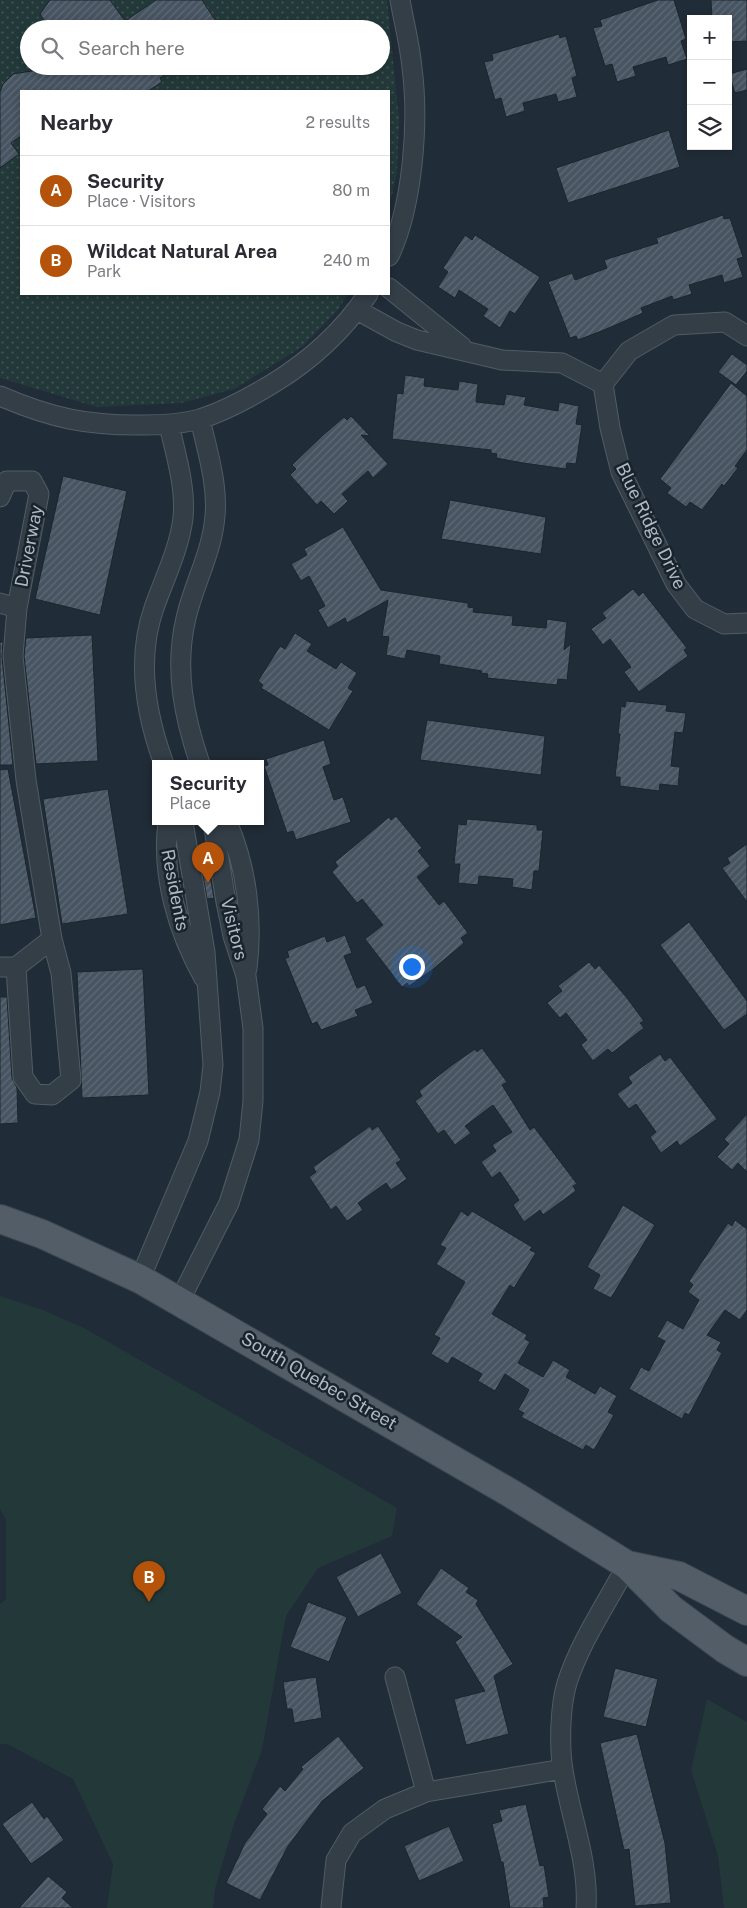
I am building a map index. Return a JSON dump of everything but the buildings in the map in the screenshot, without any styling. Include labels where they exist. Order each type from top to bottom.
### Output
[{"type":"main road","name":"South Quebec Street","points":[[0,1219],[42,1234],[140,1279],[180,1300],[628,1565],[671,1610],[725,1649],[747,1662]]},
{"type":"main road","name":"South Quebec Street","points":[[628,1565],[679,1576],[747,1611]]},
{"type":"street","points":[[390,253],[403,217],[412,159],[413,69],[400,0]]},
{"type":"street","points":[[390,289],[470,352]]},
{"type":"street","points":[[0,396],[81,423],[120,426],[169,425],[200,419],[236,404],[288,374],[325,344],[357,310],[367,295]]},
{"type":"street","points":[[357,310],[417,340],[502,360],[562,363],[603,384],[629,351],[674,325],[725,322],[747,336]]},
{"type":"street","name":"Blue Ridge Drive","points":[[603,384],[610,428],[622,472],[676,584],[695,609],[724,624],[747,622]]},
{"type":"street","points":[[199,760],[184,707],[180,681],[181,647],[186,618],[213,540],[216,514],[215,489],[200,419]]},
{"type":"street","points":[[163,760],[150,723],[145,663],[147,637],[153,610],[179,539],[183,516],[183,494],[169,425]]},
{"type":"street","name":"Driverway","points":[[0,497],[6,481],[32,481],[39,494],[8,606]]},
{"type":"street","points":[[8,606],[24,761],[52,939],[61,973],[71,1080],[52,1095],[35,1094],[24,1077],[8,967],[52,939]]},
{"type":"street","name":"Residents","points":[[168,825],[165,844],[178,922],[189,952],[207,983]]},
{"type":"street","name":"Visitors","points":[[140,1279],[188,1168],[205,1116],[213,1065],[213,1040],[200,911],[184,825]]},
{"type":"street","name":"Visitors","points":[[213,825],[233,936],[246,976]]},
{"type":"street","points":[[180,1300],[230,1203],[249,1140],[255,1064],[246,976],[250,941],[248,911],[235,839],[228,825]]},
{"type":"street","points":[[586,1908],[583,1863],[563,1768],[562,1715],[567,1684],[581,1651],[628,1565]]},
{"type":"street","points":[[395,1677],[426,1792]]},
{"type":"street","points":[[331,1907],[336,1860],[352,1833],[385,1809],[426,1792],[563,1768]]},
{"type":"green space","points":[[0,0],[387,0],[389,20],[20,20],[20,75],[390,75],[390,30],[399,119],[397,173],[390,204],[390,90],[20,90],[20,295],[347,295],[337,311],[302,347],[234,389],[181,403],[97,407],[0,378]]},
{"type":"green space","points":[[0,1296],[43,1310],[86,1329],[397,1508],[392,1536],[318,1568],[286,1616],[262,1750],[234,1824],[215,1889],[213,1908],[107,1908],[113,1864],[73,1779],[7,1744],[0,1744],[0,1604],[6,1599],[6,1520],[0,1509]]},
{"type":"green space","points":[[707,1699],[747,1722],[747,1908],[724,1908],[718,1856],[691,1770]]},
{"type":"place","name":"Security","points":[[208,883]]},
{"type":"place","name":"Wildcat Natural Area","points":[[149,1602]]}]
